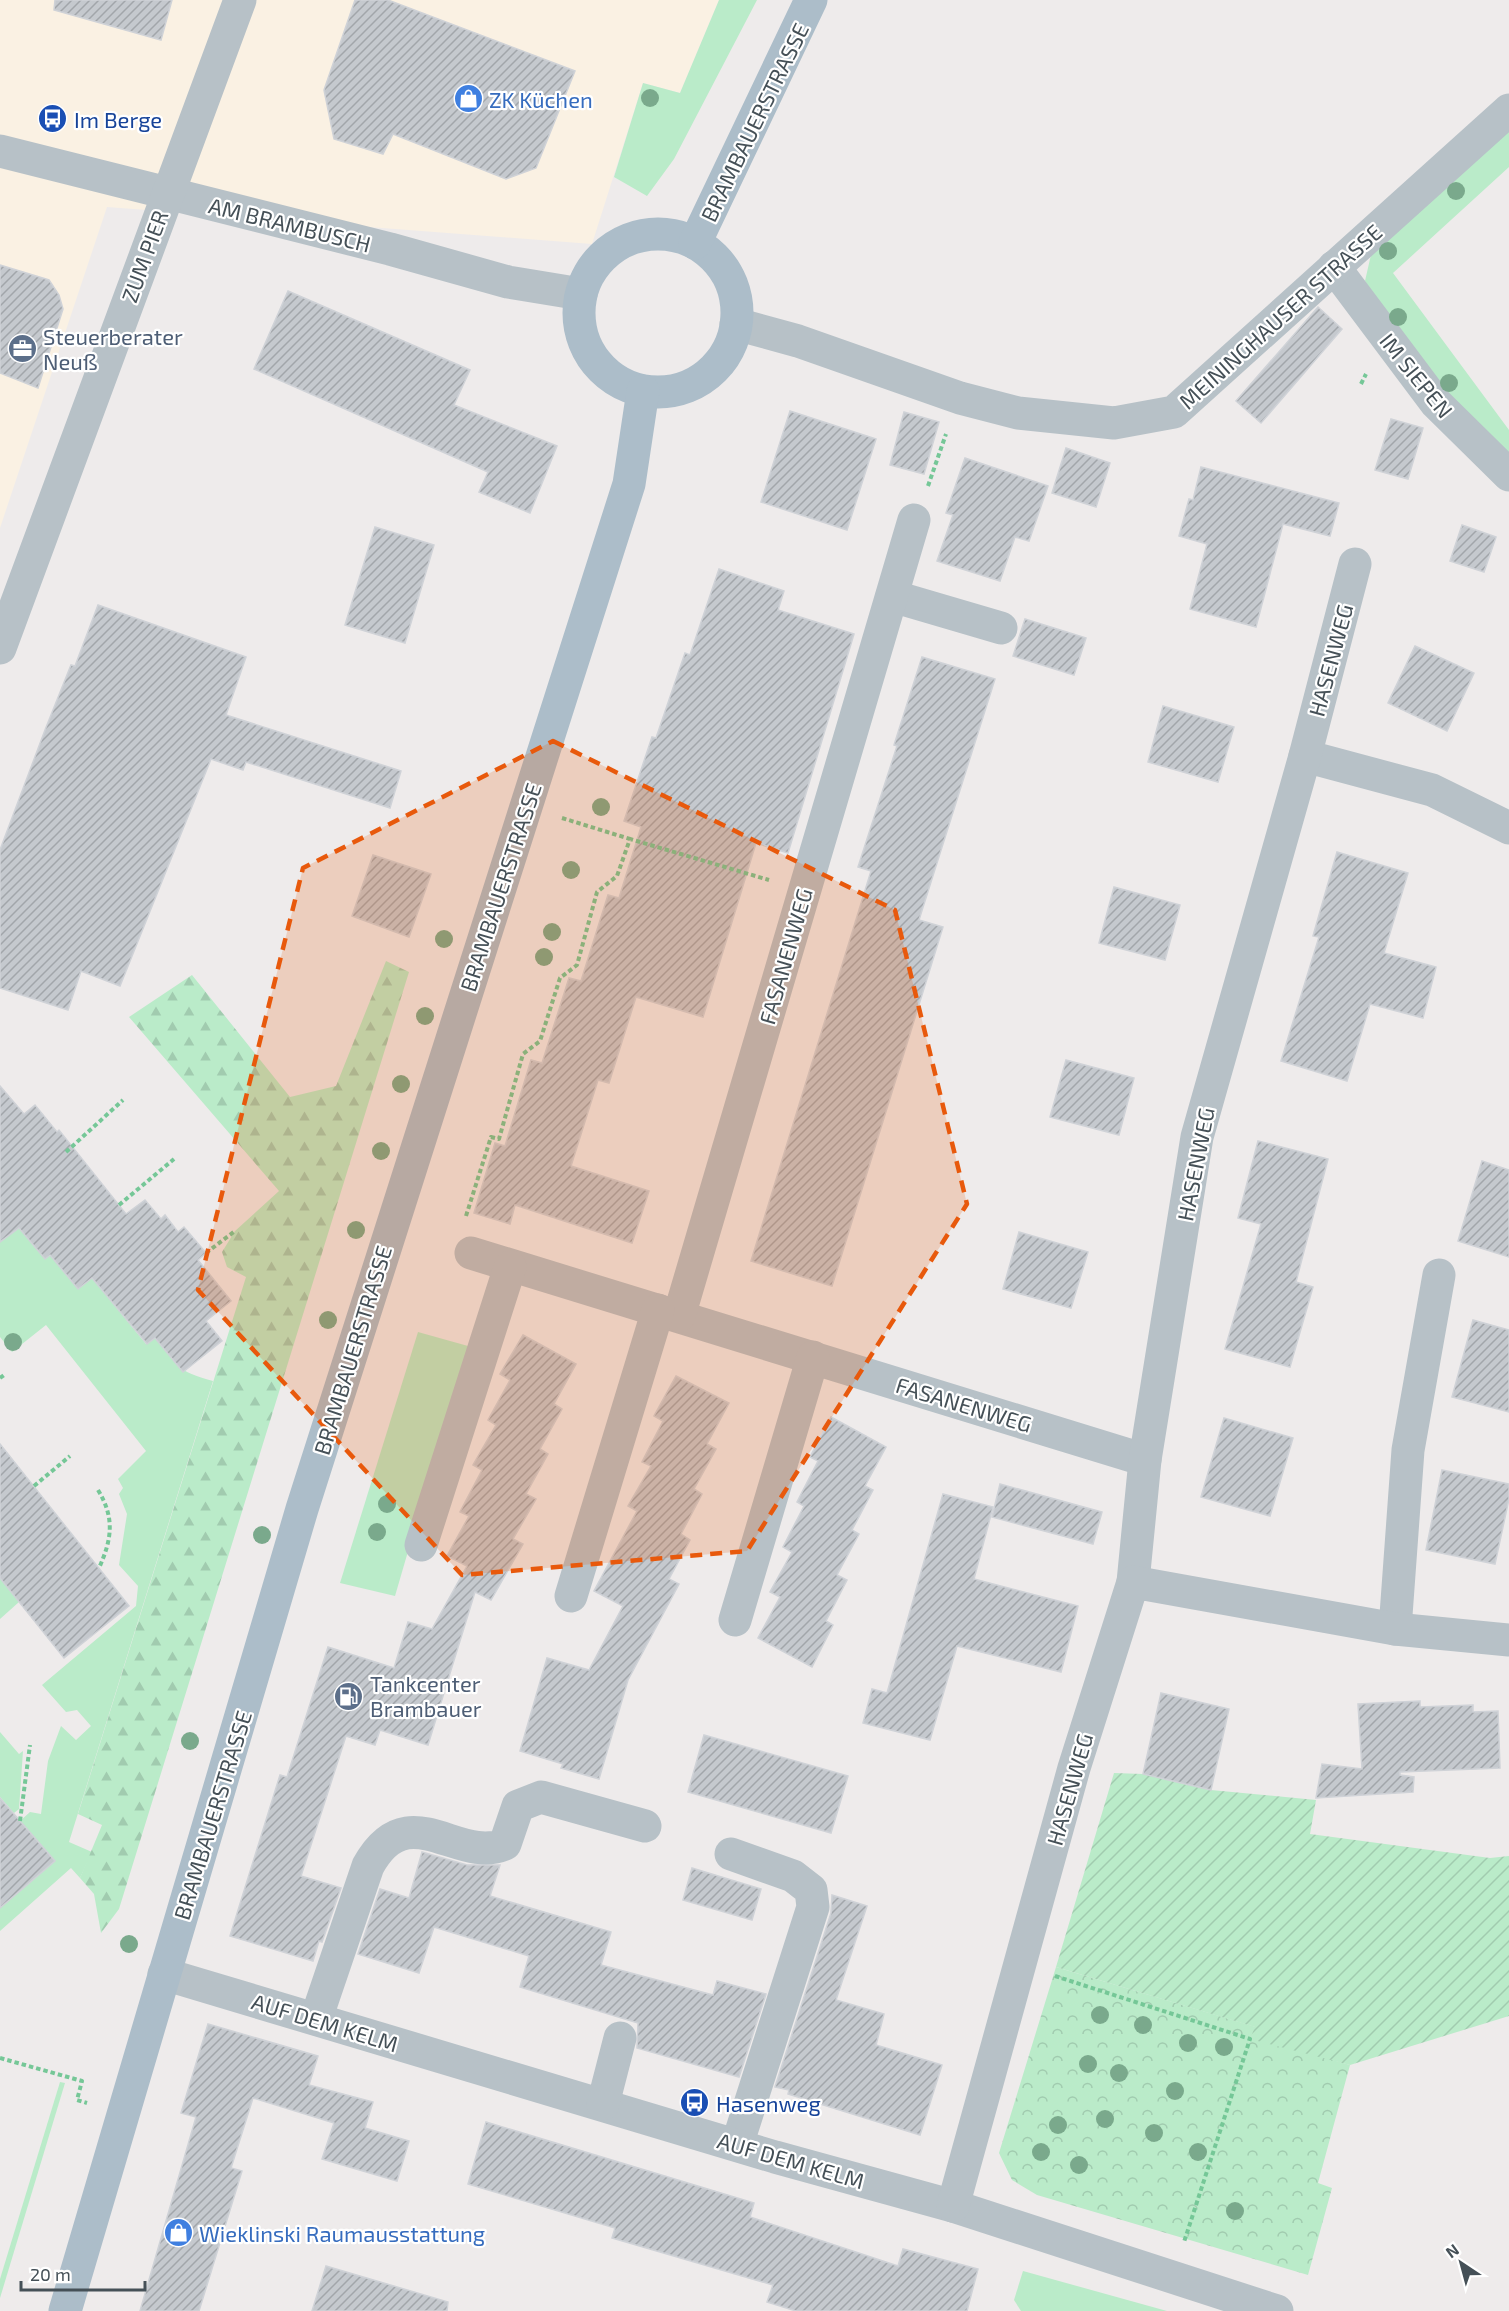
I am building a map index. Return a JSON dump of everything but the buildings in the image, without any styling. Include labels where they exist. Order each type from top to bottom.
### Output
[{"type":"main road","name":"BRAMBAUERSTRASSE","points":[[695,243],[812,0]]},
{"type":"main road","points":[[649,234],[673,236],[695,243],[712,255],[724,269],[733,286],[737,305],[736,324],[729,349],[714,369],[693,384],[669,392],[644,391],[623,384],[605,373],[591,357],[582,337],[578,315],[581,294],[590,272],[606,254],[626,241],[649,234]]},
{"type":"main road","name":"BRAMBAUERSTRASSE","points":[[65,2311],[303,1509],[629,484],[644,391]]},
{"type":"street","name":"ZUM PIER","points":[[0,648],[240,0]]},
{"type":"street","name":"MEININGHAUSER STRASSE","points":[[736,324],[798,341],[960,398],[1018,413],[1114,423],[1174,412],[1509,110]]},
{"type":"street","name":"AM BRAMBUSCH","points":[[0,151],[508,282],[581,294]]},
{"type":"street","name":"IM SIEPEN","points":[[1334,267],[1436,403],[1509,475]]},
{"type":"street","name":"FASANENWEG","points":[[668,1313],[804,890],[914,520]]},
{"type":"street","name":"HASENWEG","points":[[953,2206],[1074,1768],[1133,1582],[1145,1460],[1197,1137],[1305,756],[1355,564]]},
{"type":"street","points":[[892,596],[1001,628]]},
{"type":"street","points":[[1305,756],[1432,790],[1509,828]]},
{"type":"street","name":"FASANENWEG","points":[[471,1253],[510,1267],[813,1357],[1145,1460]]},
{"type":"street","points":[[422,1545],[510,1267]]},
{"type":"street","points":[[1395,1629],[1408,1450],[1439,1275]]},
{"type":"street","points":[[572,1596],[668,1313]]},
{"type":"street","points":[[735,1620],[813,1357]]},
{"type":"street","points":[[1133,1582],[1395,1629],[1509,1640]]},
{"type":"street","points":[[316,2019],[368,1866],[378,1847],[395,1835],[418,1833],[493,1850],[505,1844],[518,1806],[541,1797],[645,1826]]},
{"type":"street","points":[[731,1854],[794,1876],[811,1890],[813,1907],[737,2145]]},
{"type":"street","name":"AUF DEM KELM","points":[[164,1974],[737,2145],[953,2206],[1277,2311]]},
{"type":"street","points":[[603,2104],[620,2038]]},
{"type":"path","points":[[914,520],[960,398]]},
{"type":"path","points":[[526,807],[804,890]]},
{"type":"path","points":[[471,1253],[462,1229],[491,1137],[499,1139],[522,1054],[540,1041],[560,978],[577,965],[597,892],[617,876],[630,839]]},
{"type":"path","points":[[66,1152],[123,1100]]},
{"type":"path","points":[[119,1205],[174,1159]]},
{"type":"path","points":[[206,1253],[235,1232]]},
{"type":"path","points":[[34,1486],[70,1456]]},
{"type":"path","points":[[98,1490],[108,1508],[110,1544],[99,1568]]},
{"type":"path","points":[[20,1821],[30,1745]]},
{"type":"path","points":[[1020,1965],[1250,2039],[1173,2277]]},
{"type":"path","points":[[0,2058],[82,2081],[77,2100],[125,2115]]},
{"type":"highlighted area","points":[[553,741],[895,910],[967,1204],[747,1551],[462,1575],[198,1290],[303,868]]},
{"type":"shaded area","name":"Im Berge","points":[[0,0],[719,0],[680,93],[643,83],[592,244],[107,207],[0,528]]},
{"type":"green space","points":[[719,0],[757,0],[674,159],[647,196],[614,177],[643,83],[680,93]]},
{"type":"green space","points":[[1509,123],[1509,167],[1393,273],[1509,430],[1509,463],[1411,355],[1365,281],[1373,246]]},
{"type":"green space","points":[[386,961],[409,972],[119,1909],[101,1933],[94,1894],[80,1878],[102,1825],[78,1814],[246,1277],[227,1267],[222,1252],[235,1231],[279,1191],[129,1017],[192,975],[290,1097],[336,1086]]},
{"type":"green space","points":[[0,1223],[25,1223],[31,1243],[45,1259],[58,1249],[64,1272],[78,1289],[92,1278],[146,1344],[164,1331],[170,1353],[178,1366],[192,1374],[213,1381],[69,1842],[92,1852],[80,1878],[71,1868],[0,1931],[0,1908],[55,1861],[20,1821],[30,1812],[41,1814],[48,1761],[61,1726],[76,1740],[91,1726],[77,1710],[66,1712],[42,1685],[136,1606],[138,1586],[119,1565],[127,1514],[119,1494],[123,1488],[118,1479],[146,1451],[46,1325],[12,1352],[0,1337]]},
{"type":"green space","points":[[418,1332],[468,1346],[395,1596],[340,1583]]},
{"type":"green space","points":[[0,1578],[19,1602],[0,1619]]},
{"type":"green space","points":[[0,1732],[19,1754],[23,1751],[19,1809],[14,1813],[0,1797]]},
{"type":"green space","points":[[1114,1773],[1143,1774],[1211,1790],[1316,1800],[1310,1834],[1490,1858],[1509,1856],[1509,2016],[1350,2065],[1250,2039],[1255,2027],[1056,1967]]},
{"type":"green space","points":[[1056,1967],[1256,2027],[1257,2038],[1350,2065],[1318,2183],[1332,2188],[1308,2275],[1037,2195],[1012,2180],[999,2153]]},
{"type":"green space","points":[[60,2082],[65,2083],[0,2298],[0,2279]]},
{"type":"green space","points":[[1023,2271],[1167,2311],[1021,2311],[1014,2300]]},
{"type":"place","name":"ZK Küchen","points":[[468,99]]},
{"type":"place","name":"Im Berge","points":[[53,119]]},
{"type":"place","name":"Steuerberater Neuß","points":[[22,349]]},
{"type":"place","name":"Tankcenter Brambauer","points":[[349,1696]]},
{"type":"place","name":"Hasenweg","points":[[695,2103]]},
{"type":"place","name":"Wieklinski Raumausstattung","points":[[178,2233]]}]
